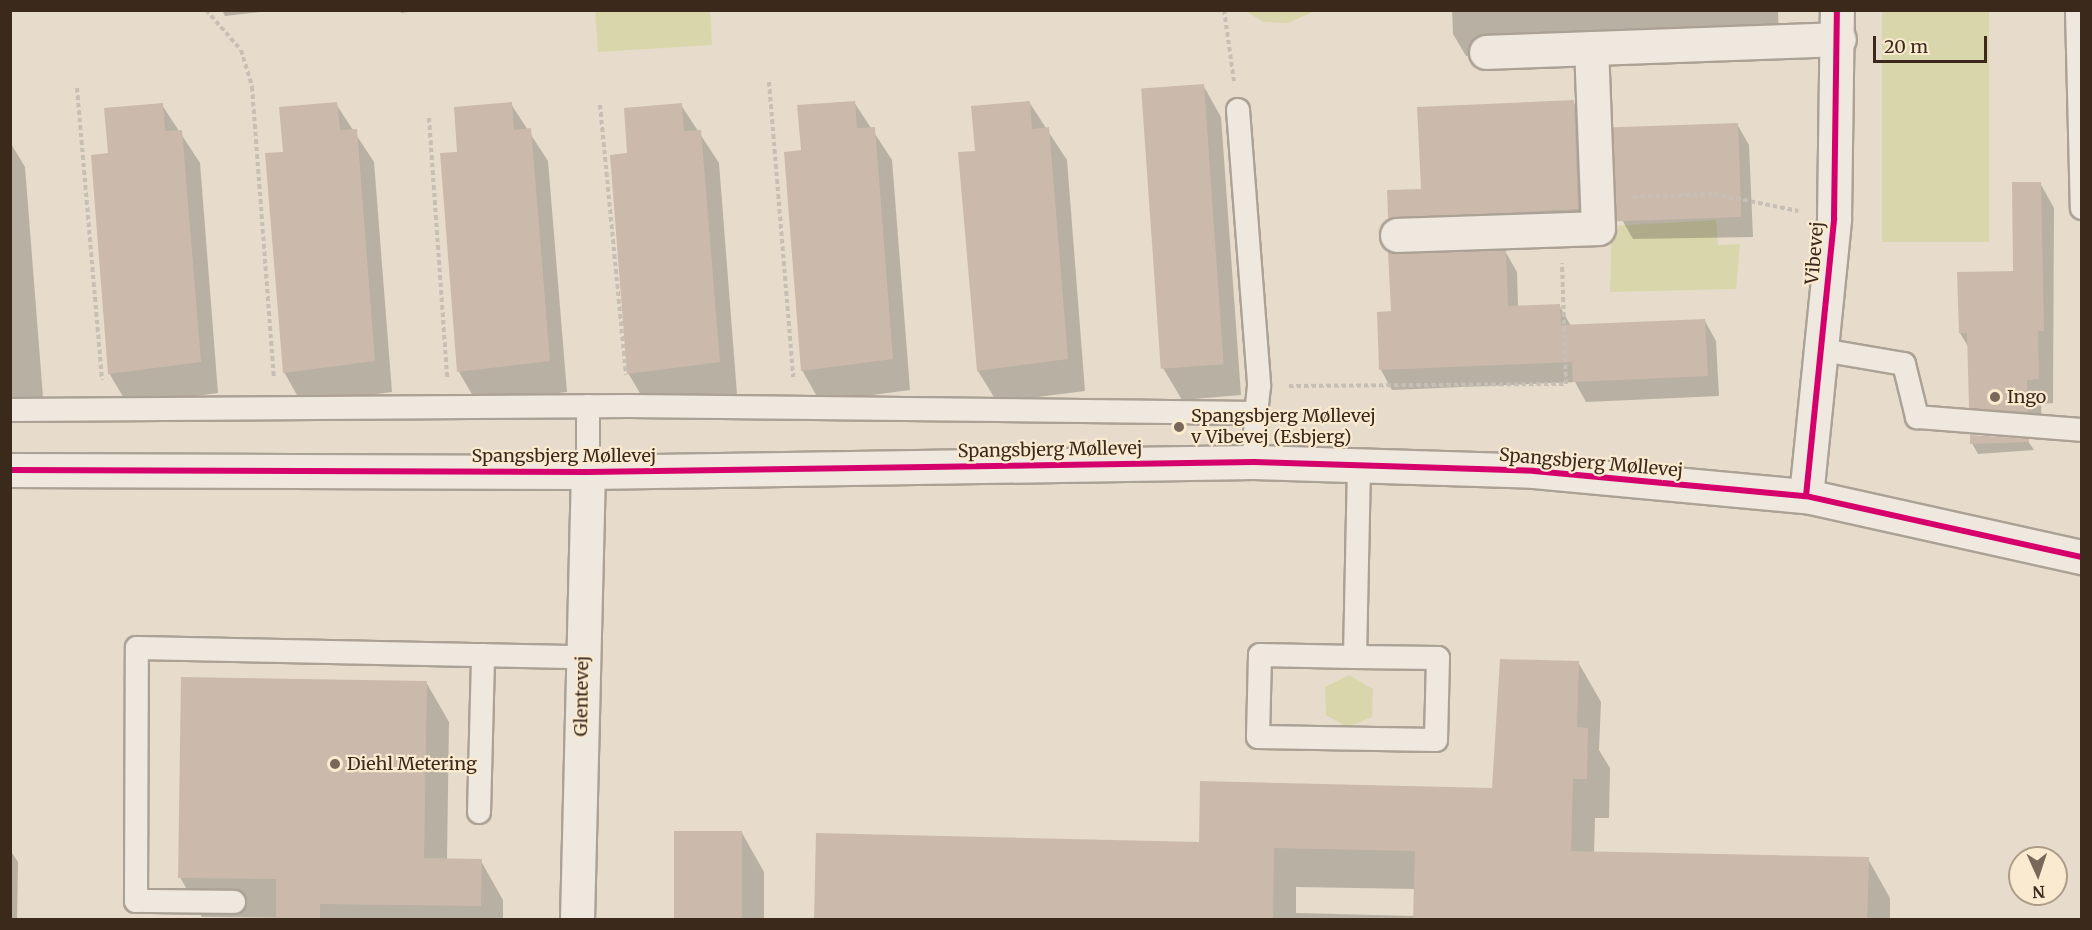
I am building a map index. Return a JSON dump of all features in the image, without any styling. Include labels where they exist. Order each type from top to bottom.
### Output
[{"type":"street","name":"Vibevej","points":[[1486,52],[1591,48],[1838,25],[1834,218],[1806,496]]},
{"type":"street","points":[[1397,235],[1598,228],[1591,48]]},
{"type":"street","name":"Spangsbjerg Møllevej","points":[[10,470],[588,472],[1254,462],[1534,471],[1806,496],[2082,557]]},
{"type":"street","name":"Glentevej","points":[[577,920],[588,472]]},
{"type":"lane","points":[[2077,10],[2082,208]]},
{"type":"lane","points":[[1238,110],[1259,386],[1254,462]]},
{"type":"lane","points":[[1822,350],[1904,364],[1917,417],[2082,430]]},
{"type":"lane","points":[[588,406],[588,472]]},
{"type":"lane","points":[[10,410],[629,406],[1256,413]]},
{"type":"lane","points":[[1355,657],[1359,465]]},
{"type":"lane","points":[[234,902],[136,901],[137,648],[583,657]]},
{"type":"lane","points":[[479,812],[483,655]]},
{"type":"lane","points":[[1260,655],[1355,657],[1437,658],[1436,740],[1258,737],[1260,655]]},
{"type":"path","points":[[207,10],[241,50],[252,87],[277,408]]},
{"type":"path","points":[[1224,10],[1238,110]]},
{"type":"path","points":[[769,82],[795,408]]},
{"type":"path","points":[[77,88],[105,409]]},
{"type":"path","points":[[600,105],[629,406]]},
{"type":"path","points":[[429,118],[450,408]]},
{"type":"path","points":[[1597,199],[1714,194],[1834,218]]},
{"type":"path","points":[[1259,386],[1566,384],[1562,230]]},
{"type":"shaded area","points":[[595,11],[710,11],[712,45],[598,52]]},
{"type":"shaded area","points":[[1245,11],[1315,11],[1288,23],[1264,22]]},
{"type":"shaded area","points":[[1882,11],[1989,11],[1989,242],[1882,242]]},
{"type":"shaded area","points":[[1716,220],[1718,245],[1740,244],[1736,289],[1610,292],[1612,226]]},
{"type":"shaded area","points":[[1349,675],[1373,689],[1372,717],[1347,727],[1326,715],[1325,687]]},
{"type":"building","points":[[1204,84],[1224,364],[1161,369],[1141,88]]},
{"type":"building","points":[[1574,100],[1578,209],[1388,219],[1387,190],[1421,189],[1417,107]]},
{"type":"building","points":[[855,101],[857,128],[875,127],[893,359],[801,371],[784,152],[801,150],[797,105]]},
{"type":"building","points":[[1030,101],[1032,129],[1049,127],[1068,359],[977,371],[958,152],[975,151],[971,106]]},
{"type":"building","points":[[337,102],[340,130],[357,129],[375,361],[283,373],[265,153],[283,152],[279,107]]},
{"type":"building","points":[[512,102],[514,130],[531,128],[550,361],[457,372],[440,153],[457,152],[454,107]]},
{"type":"building","points":[[163,103],[165,131],[182,130],[201,362],[108,374],[91,155],[108,153],[104,108]]},
{"type":"building","points":[[682,103],[684,131],[701,130],[720,362],[627,374],[610,155],[627,153],[624,108]]},
{"type":"building","points":[[1738,123],[1741,217],[1616,221],[1613,127]]},
{"type":"building","points":[[2012,182],[2041,182],[2044,331],[2038,331],[2039,379],[2027,380],[2028,412],[1969,408],[1967,333],[1959,333],[1957,272],[2013,271]]},
{"type":"building","points":[[1506,250],[1508,306],[1560,304],[1561,325],[1705,319],[1708,376],[1573,382],[1572,362],[1379,370],[1377,312],[1391,311],[1388,252]]},
{"type":"building","points":[[1970,435],[2029,439],[2029,442],[1970,444]]},
{"type":"building","points":[[1500,659],[1579,661],[1577,727],[1588,728],[1587,779],[1573,779],[1571,851],[1869,857],[1867,920],[1413,920],[1415,851],[1274,848],[1273,920],[814,920],[816,833],[1199,842],[1200,781],[1492,788]]},
{"type":"building","points":[[181,677],[427,681],[424,858],[482,859],[481,906],[320,904],[320,920],[276,919],[276,879],[178,878]]},
{"type":"building","points":[[674,831],[742,831],[742,920],[674,920]]},
{"type":"cycle path","points":[[1806,496],[1834,218],[1837,10]]},
{"type":"cycle path","points":[[10,470],[588,472],[1254,462],[1534,471],[1806,496],[2082,557]]},
{"type":"place","name":"Ingo","points":[[1995,397]]},
{"type":"place","name":"Spangsbjerg Møllevej v Vibevej (Esbjerg)","points":[[1179,427]]},
{"type":"place","name":"Diehl Metering","points":[[335,764]]}]
